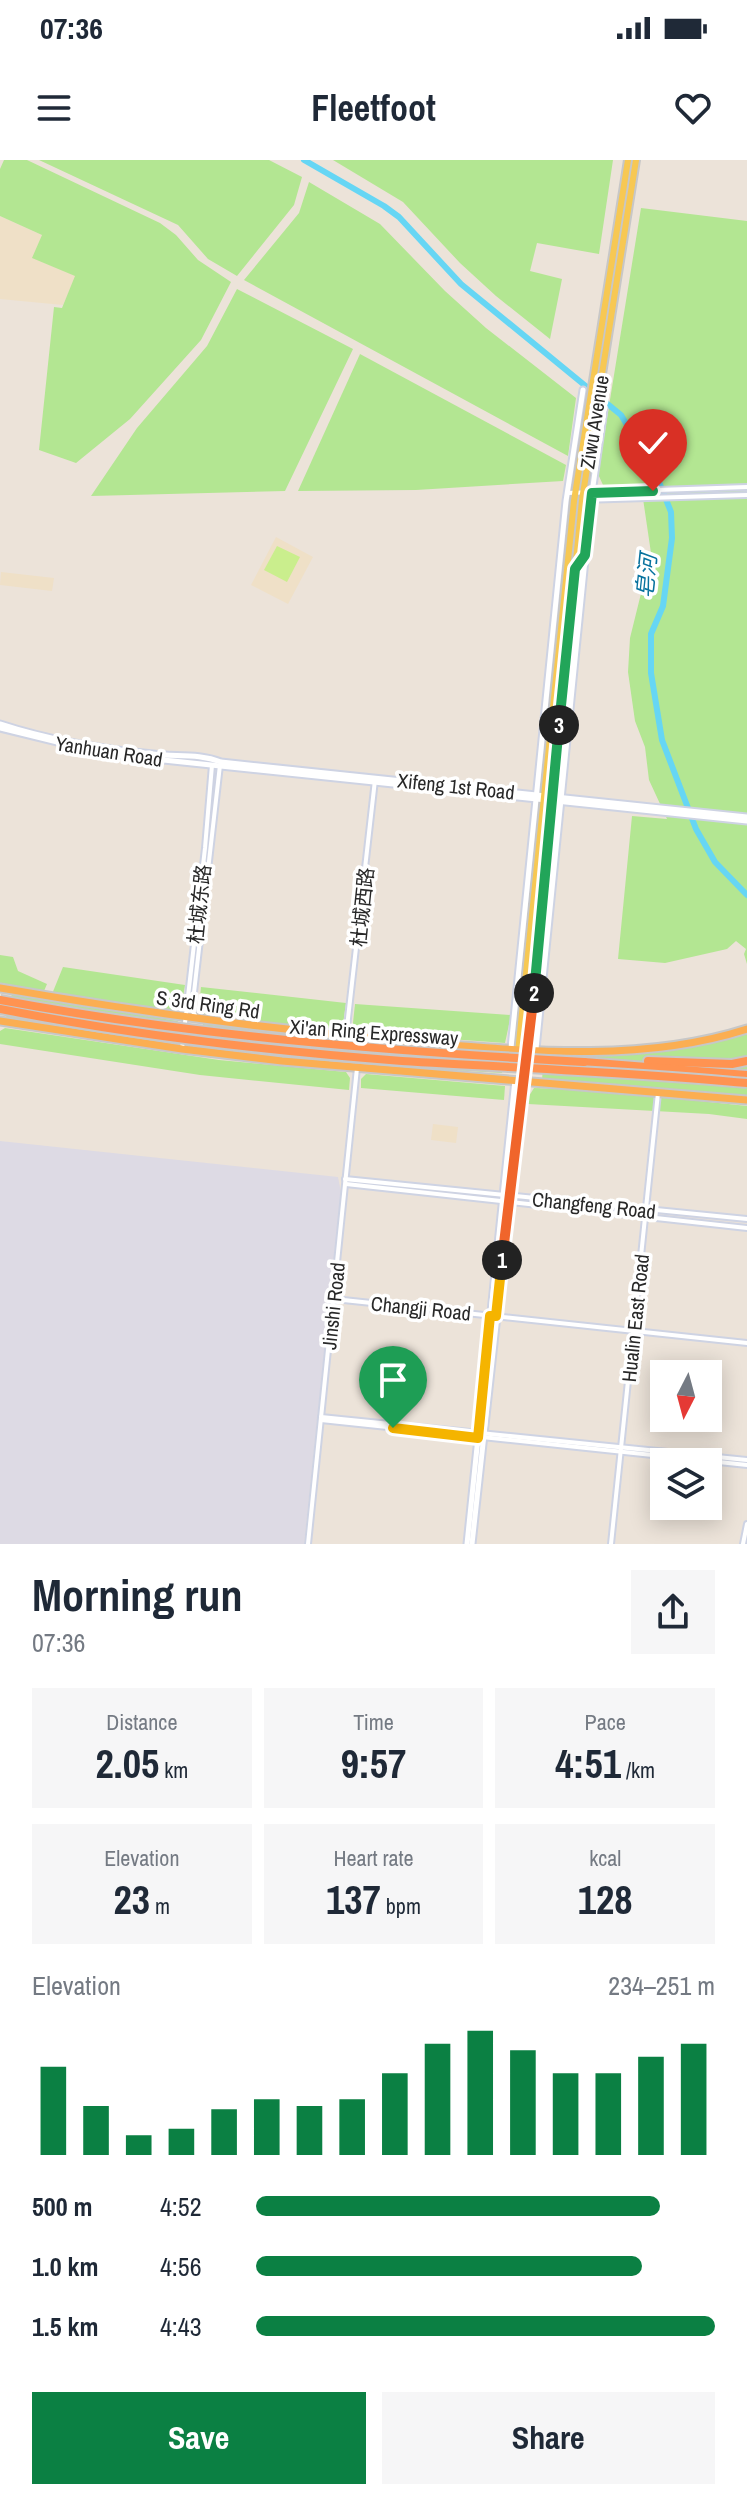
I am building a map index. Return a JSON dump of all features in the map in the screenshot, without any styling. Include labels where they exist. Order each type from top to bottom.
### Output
[{"type":"highway","name":"S 3rd Ring Rd","points":[[1,988],[197,1019],[346,1036],[532,1049],[639,1050],[698,1042],[747,1029]]},
{"type":"highway","name":"Xi'an Ring Expressway","points":[[0,1001],[242,1037],[747,1075]]},
{"type":"highway","name":"Xi'an Ring Expressway","points":[[0,1009],[130,1031],[273,1049],[747,1083]]},
{"type":"highway","points":[[0,1021],[182,1049],[357,1068],[747,1100]]},
{"type":"highway","points":[[584,1062],[732,1064],[747,1061]]},
{"type":"main road","name":"Ziwu Avenue","points":[[470,1544],[506,1198],[516,1087],[515,1048],[567,568],[570,497],[590,397],[628,160]]},
{"type":"main road","name":"Ziwu Avenue","points":[[506,1198],[522,1088],[532,1049],[544,797],[600,409],[599,387],[636,160]]},
{"type":"main road","points":[[544,797],[570,497],[583,390]]},
{"type":"main road","points":[[532,1049],[585,555],[587,496]]},
{"type":"main road","points":[[567,568],[575,569],[585,555]]},
{"type":"main road","name":"Yanhuan Road","points":[[0,726],[106,754],[220,764]]},
{"type":"main road","name":"Xifeng 1st Road","points":[[220,764],[747,819]]},
{"type":"main road","points":[[0,1001],[1,988]]},
{"type":"street","points":[[570,497],[747,487]]},
{"type":"street","points":[[587,496],[650,499],[747,495]]},
{"type":"street","name":"杜城东路","points":[[182,1049],[184,1017],[191,987],[212,761]]},
{"type":"street","name":"杜城东路","points":[[197,1019],[192,1010],[220,764]]},
{"type":"street","name":"杜城西路","points":[[346,1036],[375,779]]},
{"type":"street","name":"Jinshi Road","points":[[308,1544],[357,1068]]},
{"type":"street","name":"Hualin East Road","points":[[611,1544],[659,1091]]},
{"type":"street","name":"Changfeng Road","points":[[346,1182],[646,1213],[747,1228]]},
{"type":"street","name":"Changfeng Road","points":[[646,1213],[747,1219]]},
{"type":"street","name":"Changji Road","points":[[334,1299],[747,1343]]},
{"type":"street","points":[[321,1418],[747,1463]]},
{"type":"street","points":[[743,1544],[747,1524]]},
{"type":"shaded area","points":[[0,216],[42,235],[33,258],[76,276],[63,305],[0,299]]},
{"type":"shaded area","points":[[276,537],[313,557],[288,604],[251,585]]},
{"type":"shaded area","points":[[1,572],[54,578],[52,591],[0,585]]},
{"type":"shaded area","points":[[433,1124],[458,1127],[456,1143],[431,1140]]},
{"type":"shaded area","points":[[0,1141],[338,1177],[341,1192],[304,1544],[0,1544]]},
{"type":"green space","points":[[4,160],[27,160],[160,223],[176,235],[198,260],[231,282],[201,340],[130,419],[76,463],[39,450],[54,307],[62,308],[75,276],[32,258],[42,235],[0,216],[0,169]]},
{"type":"green space","points":[[39,160],[269,160],[302,177],[294,205],[237,276],[208,259],[178,225]]},
{"type":"green space","points":[[333,160],[613,160],[599,254],[537,243],[530,271],[562,279],[550,339],[460,263],[403,202]]},
{"type":"green space","points":[[309,182],[380,224],[486,328],[576,398],[568,456],[244,280],[299,213]]},
{"type":"green space","points":[[641,208],[747,221],[747,964],[746,949],[736,941],[727,949],[665,963],[618,959],[632,816],[667,819],[649,780],[645,747],[635,721],[628,672],[630,638],[651,553],[641,485],[603,485],[598,474]]},
{"type":"green space","points":[[237,289],[353,349],[285,491],[91,496],[137,428],[207,346]]},
{"type":"green space","points":[[360,354],[566,465],[563,481],[416,490],[298,491]]},
{"type":"green space","points":[[277,546],[300,557],[287,582],[264,570]]},
{"type":"green space","points":[[0,955],[13,957],[18,971],[47,984],[44,991],[0,983]]},
{"type":"green space","points":[[63,967],[185,985],[182,1004],[176,1012],[52,994]]},
{"type":"green space","points":[[201,987],[346,1003],[343,1024],[336,1031],[203,1016],[199,1006]]},
{"type":"green space","points":[[14,993],[177,1021],[180,1023],[177,1042],[171,1045],[8,1020],[5,1014]]},
{"type":"green space","points":[[355,1004],[511,1015],[505,1043],[352,1032]]},
{"type":"green space","points":[[203,1024],[336,1039],[339,1041],[336,1063],[198,1049]]},
{"type":"green space","points":[[5,1028],[219,1060],[346,1072],[350,1078],[349,1090],[200,1075],[0,1044],[0,1031]]},
{"type":"green space","points":[[747,1033],[747,1098],[542,1080],[544,1053],[646,1051]]},
{"type":"green space","points":[[357,1041],[499,1051],[503,1055],[502,1073],[353,1064],[350,1060],[351,1045]]},
{"type":"green space","points":[[366,1074],[505,1086],[504,1100],[361,1088],[361,1079]]},
{"type":"green space","points":[[534,1088],[595,1090],[747,1106],[747,1119],[528,1104]]},
{"type":"waterway","name":"皂河","points":[[304,160],[399,217],[461,284],[621,415],[655,472],[671,512],[672,538],[663,606],[651,634],[651,673],[662,740],[696,829],[715,862],[747,895]]},
{"type":"route","points":[[393,1428],[478,1438],[490,1316],[496,1316],[525,1082],[575,569],[585,555],[592,493],[653,491]]}]
